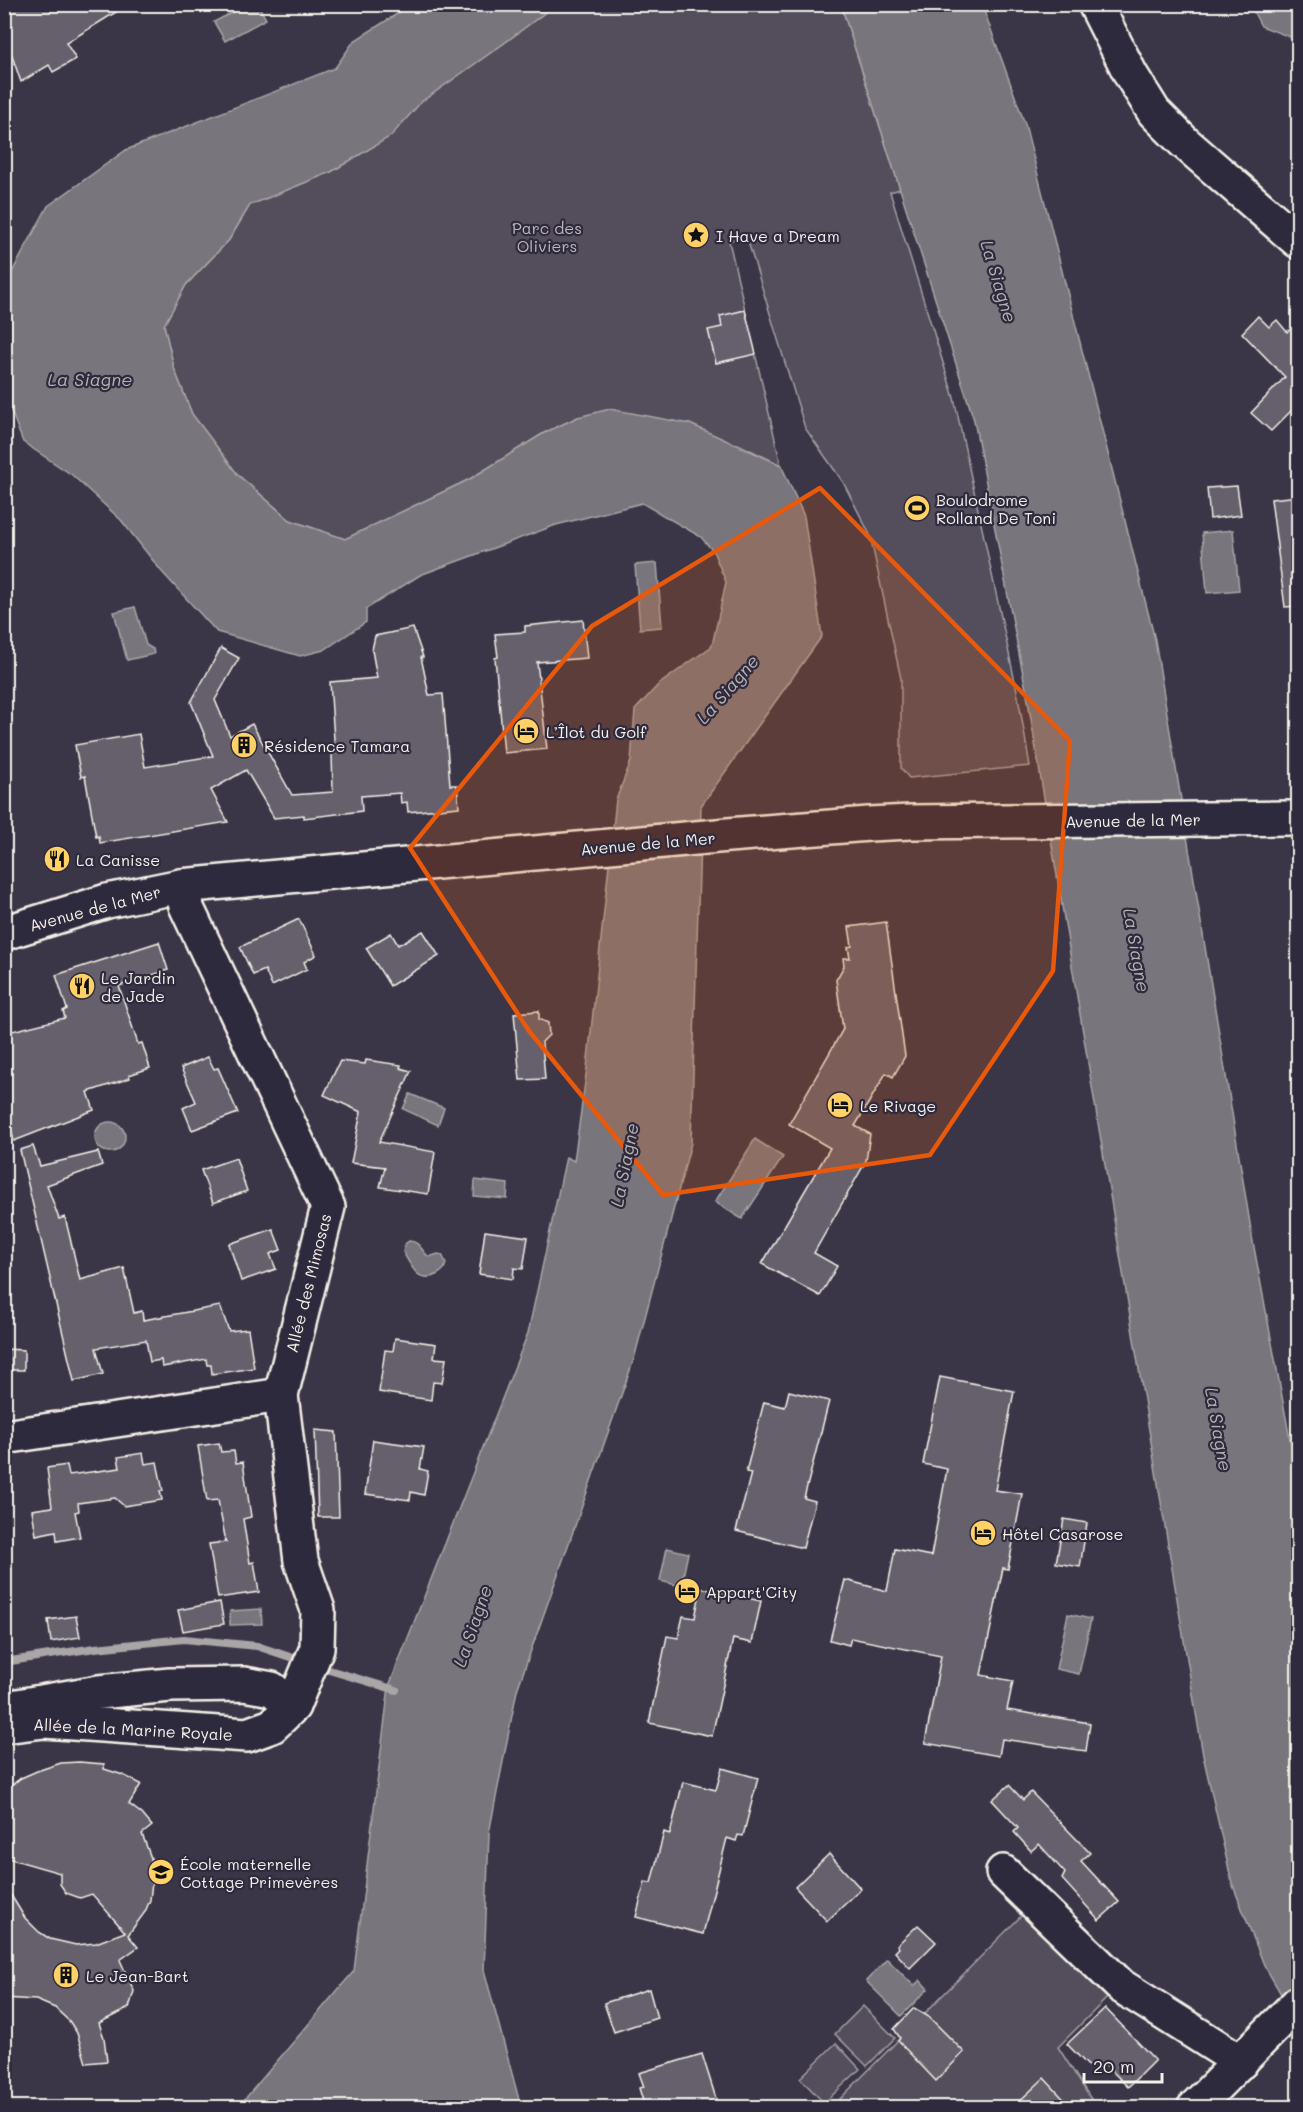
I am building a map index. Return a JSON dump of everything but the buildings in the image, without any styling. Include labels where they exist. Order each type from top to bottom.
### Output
[{"type":"street","points":[[1095,4],[1131,75],[1154,112],[1184,142],[1299,241]]},
{"type":"street","name":"Avenue de la Mer","points":[[4,933],[107,901],[182,886],[728,835],[911,822],[1299,819]]},
{"type":"street","name":"Allée des Mimosas","points":[[182,886],[186,906],[328,1207],[281,1395]]},
{"type":"street","points":[[4,1437],[281,1395]]},
{"type":"street","name":"Allée de la Marine Royale","points":[[4,1726],[44,1721],[247,1735],[272,1726],[299,1692],[317,1648],[318,1610],[301,1562],[281,1395]]},
{"type":"street","points":[[4,1708],[99,1692],[171,1685],[244,1684],[299,1692]]},
{"type":"street","points":[[1003,1872],[1121,1986],[1241,2062]]},
{"type":"street","points":[[1194,2108],[1299,2003]]},
{"type":"highlighted area","points":[[820,488],[1070,741],[1053,971],[930,1155],[663,1195],[529,1031],[410,848],[592,626]]},
{"type":"green space","name":"Parc des Oliviers","points":[[555,5],[841,5],[900,189],[890,192],[954,398],[1017,691],[1030,766],[909,778],[901,768],[901,679],[870,535],[843,482],[805,428],[746,235],[729,241],[781,465],[738,444],[578,417],[544,433],[470,479],[345,539],[290,520],[238,475],[192,414],[174,368],[164,325],[186,285],[229,240],[250,205],[331,172],[390,136],[421,102]]},
{"type":"green space","points":[[1029,1908],[1112,1993],[1058,2047],[1096,2107],[831,2108]]},
{"type":"green space","points":[[863,2006],[895,2038],[867,2066],[835,2034]]},
{"type":"green space","points":[[836,2043],[860,2069],[824,2103],[800,2078]]},
{"type":"water","points":[[246,5],[258,5],[266,19],[225,41],[214,22]]},
{"type":"water","name":"La Siagne","points":[[411,5],[555,5],[421,102],[391,136],[331,172],[250,205],[229,240],[186,285],[164,325],[174,368],[192,414],[238,475],[290,520],[345,539],[470,479],[544,433],[578,417],[610,409],[690,424],[781,465],[804,516],[822,636],[701,806],[691,1143],[634,1359],[517,1690],[489,1833],[484,1970],[521,2107],[238,2107],[354,1971],[389,1686],[528,1333],[566,1157],[574,1161],[587,1068],[616,800],[631,761],[635,710],[658,685],[712,646],[726,582],[713,551],[701,537],[642,503],[556,525],[420,575],[366,609],[366,622],[324,650],[300,656],[217,632],[162,572],[121,520],[72,475],[23,442],[5,395],[4,287],[48,206],[126,150],[335,68],[354,41]]},
{"type":"water","points":[[841,5],[982,5],[1025,124],[1155,640],[1253,1242],[1298,1482],[1298,2023],[1264,1965],[1232,1883],[1203,1755],[1027,695],[974,420]]},
{"type":"water","points":[[1250,5],[1298,5],[1298,40],[1261,26]]},
{"type":"water","points":[[1233,530],[1239,590],[1207,593],[1202,533]]},
{"type":"water","points":[[657,563],[662,627],[640,629],[635,565]]},
{"type":"water","points":[[135,607],[146,645],[153,649],[154,654],[127,660],[114,612]]},
{"type":"water","points":[[410,1094],[444,1108],[438,1125],[403,1109]]},
{"type":"water","points":[[110,1122],[121,1126],[125,1137],[121,1148],[110,1152],[99,1148],[95,1137],[99,1126]]},
{"type":"water","points":[[755,1139],[783,1157],[742,1219],[715,1202]]},
{"type":"water","points":[[475,1180],[508,1184],[507,1199],[474,1196]]},
{"type":"water","points":[[409,1241],[418,1244],[429,1257],[442,1255],[446,1263],[443,1270],[431,1277],[416,1273],[403,1252],[405,1244]]},
{"type":"water","points":[[667,1548],[688,1553],[681,1586],[660,1581]]},
{"type":"water","points":[[261,1609],[262,1624],[230,1625],[230,1611]]},
{"type":"water","points":[[1068,1614],[1091,1619],[1079,1674],[1056,1669]]},
{"type":"water","points":[[887,1959],[914,1986],[920,1980],[928,1989],[901,2016],[866,1981]]},
{"type":"waterway","points":[[4,1662],[95,1648],[184,1639],[257,1646],[305,1662]]},
{"type":"waterway","points":[[319,1667],[396,1690]]},
{"type":"place","name":"I Have a Dream","points":[[696,235]]},
{"type":"place","name":"Boulodrome Rolland De Toni","points":[[917,508]]},
{"type":"place","name":"L’Îlot du Golf","points":[[526,731]]},
{"type":"place","name":"Résidence Tamara","points":[[244,745]]},
{"type":"place","name":"La Canisse","points":[[57,859]]},
{"type":"place","name":"Le Jardin de Jade","points":[[82,986]]},
{"type":"place","name":"Le Rivage","points":[[840,1105]]},
{"type":"place","name":"Hôtel Casarose","points":[[983,1533]]},
{"type":"place","name":"Appart'City","points":[[687,1591]]},
{"type":"place","name":"École maternelle Cottage Primevères","points":[[161,1872]]},
{"type":"place","name":"Le Jean-Bart","points":[[66,1975]]}]
